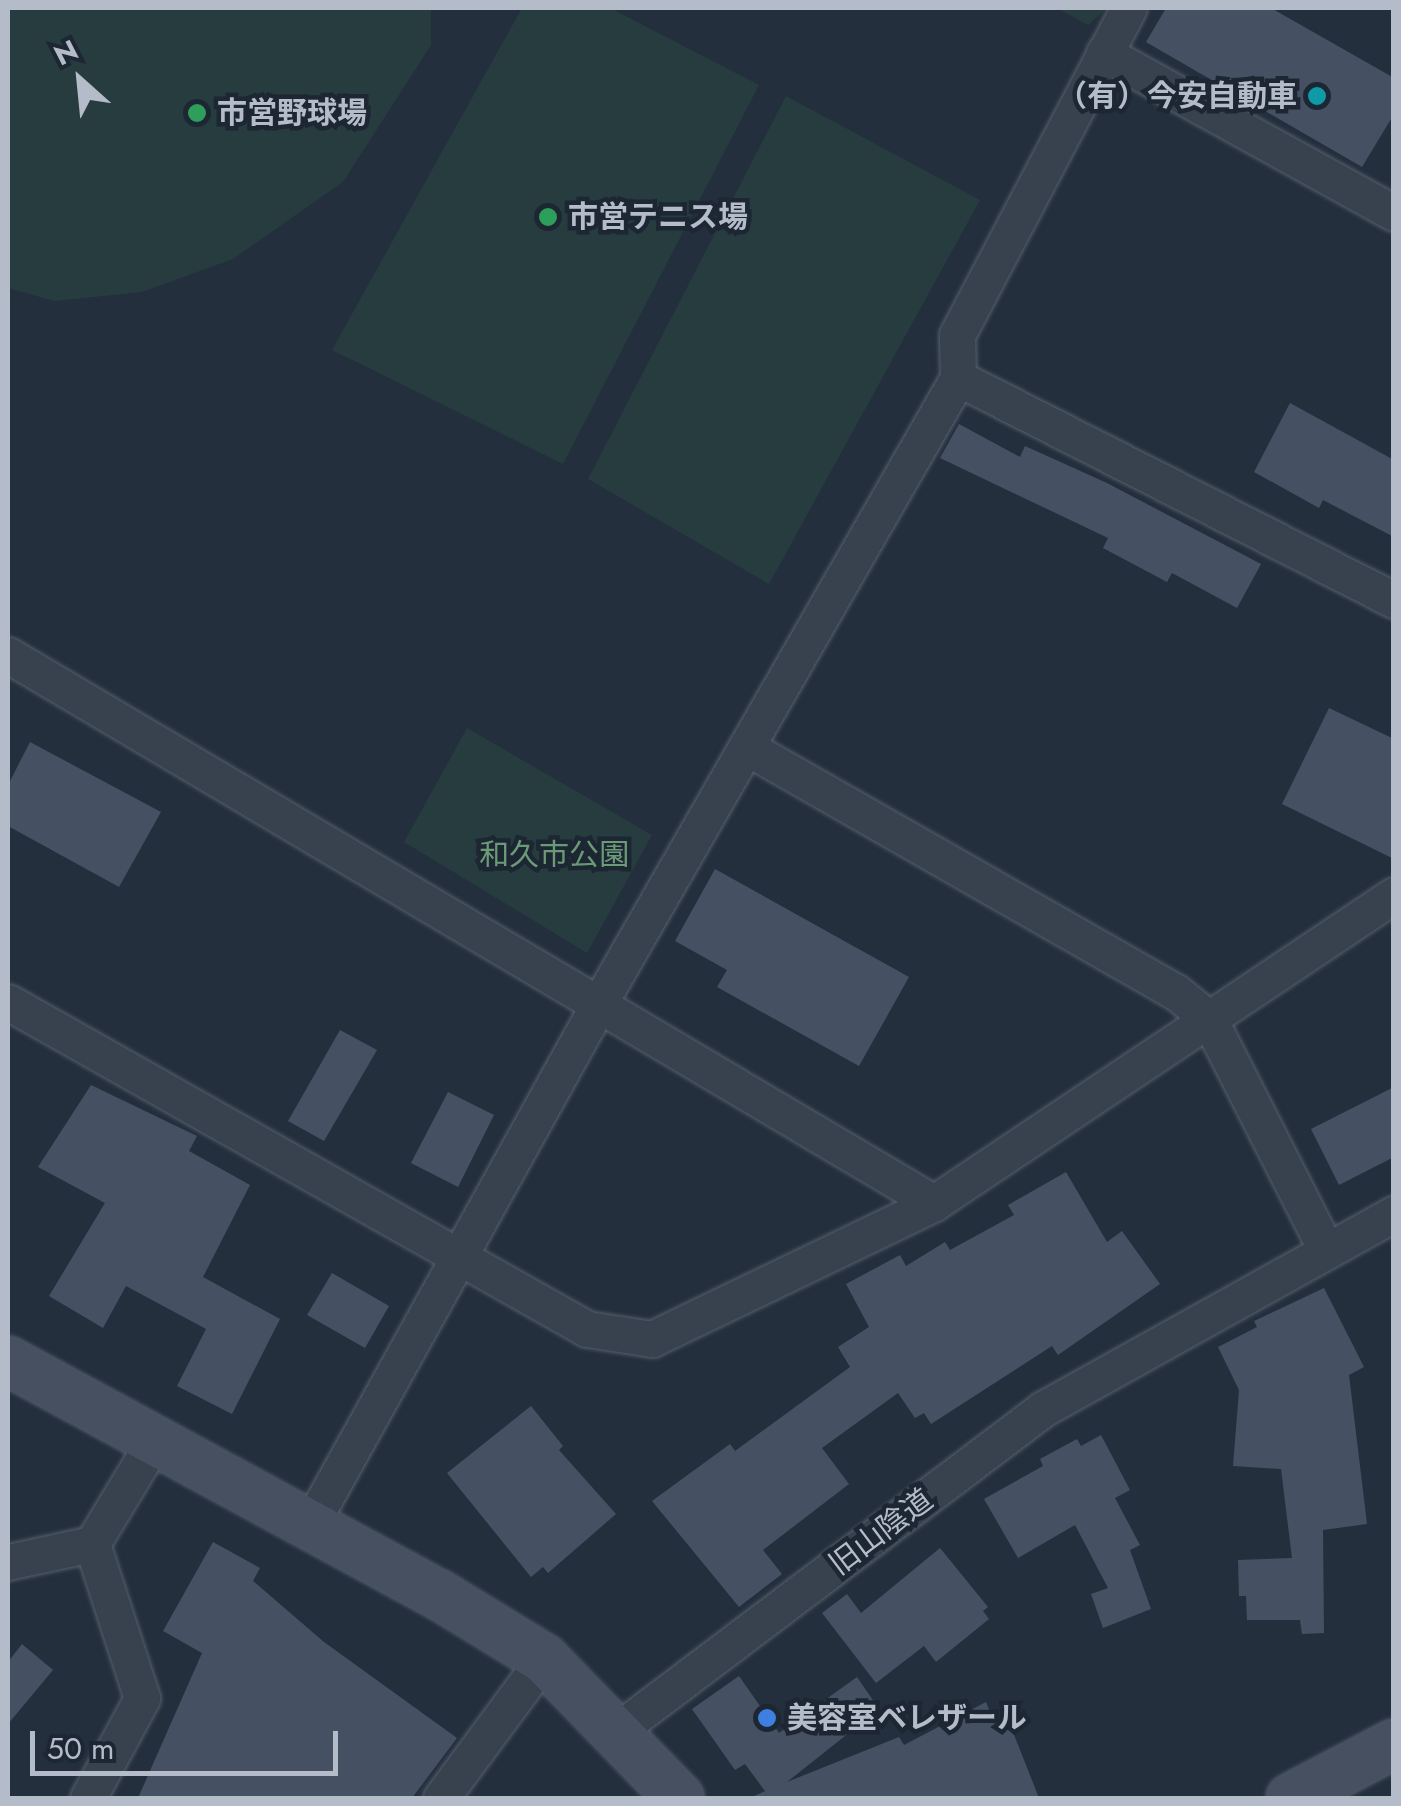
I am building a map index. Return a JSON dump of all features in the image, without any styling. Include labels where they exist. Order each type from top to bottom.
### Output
[{"type":"street","points":[[310,1527],[601,1000],[958,378],[957,335],[1129,8]]},
{"type":"street","points":[[1104,53],[1394,213]]},
{"type":"street","points":[[958,378],[1394,600]]},
{"type":"street","points":[[8,655],[601,1000],[934,1203]]},
{"type":"street","points":[[746,747],[1176,992],[1209,1019],[1325,1248]]},
{"type":"street","points":[[8,1002],[462,1254],[586,1329],[652,1340],[934,1203],[1394,895]]},
{"type":"street","name":"旧山陰道","points":[[618,1730],[1043,1409],[1325,1248],[1394,1214]]},
{"type":"street","points":[[8,1361],[544,1659],[618,1730],[679,1798]]},
{"type":"street","points":[[8,1562],[92,1544],[153,1442]]},
{"type":"street","points":[[88,1798],[142,1698],[92,1544]]},
{"type":"street","points":[[441,1798],[544,1659]]},
{"type":"street","points":[[1291,1798],[1394,1744]]},
{"type":"green space","name":"市営野球場","points":[[8,8],[431,8],[431,45],[343,182],[233,259],[142,292],[54,301],[8,288]]},
{"type":"green space","name":"市営テニス場","points":[[522,8],[610,8],[759,85],[563,464],[332,350]]},
{"type":"green space","points":[[1057,8],[1107,8],[1088,25]]},
{"type":"green space","name":"市営テニス場","points":[[786,96],[980,200],[769,584],[588,479]]},
{"type":"green space","name":"和久市公園","points":[[467,728],[652,835],[587,953],[404,842]]},
{"type":"building","name":"（有）今安自動車","points":[[1166,8],[1271,8],[1394,78],[1394,114],[1362,167],[1146,42]]},
{"type":"building","points":[[1290,403],[1394,460],[1394,537],[1323,500],[1319,508],[1254,472]]},
{"type":"building","points":[[959,424],[1020,457],[1025,446],[1107,483],[1261,564],[1237,608],[1172,573],[1167,582],[1103,548],[1108,538],[940,458]]},
{"type":"building","points":[[1329,708],[1394,739],[1394,859],[1282,804]]},
{"type":"building","points":[[30,742],[161,812],[119,887],[8,826],[8,785]]},
{"type":"building","points":[[715,869],[909,977],[859,1066],[717,987],[727,970],[675,941]]},
{"type":"building","points":[[340,1030],[377,1050],[324,1141],[288,1121]]},
{"type":"building","points":[[91,1085],[197,1136],[189,1151],[250,1185],[203,1277],[280,1319],[232,1414],[177,1386],[206,1329],[126,1286],[103,1328],[49,1296],[105,1203],[38,1167]]},
{"type":"building","points":[[1394,1087],[1394,1157],[1339,1185],[1311,1129]]},
{"type":"building","points":[[448,1092],[494,1115],[458,1187],[411,1163]]},
{"type":"building","points":[[1066,1172],[1107,1242],[1122,1231],[1160,1284],[1058,1355],[1052,1346],[931,1424],[924,1413],[915,1418],[898,1393],[822,1448],[849,1484],[763,1550],[782,1574],[739,1607],[652,1501],[730,1444],[735,1451],[850,1367],[838,1347],[869,1327],[846,1284],[900,1255],[906,1266],[945,1242],[950,1250],[1014,1215],[1008,1205]]},
{"type":"building","points":[[332,1273],[389,1306],[365,1348],[307,1315]]},
{"type":"building","points":[[1324,1288],[1364,1367],[1349,1375],[1367,1524],[1323,1530],[1324,1633],[1302,1634],[1300,1620],[1247,1620],[1246,1596],[1239,1596],[1238,1560],[1292,1558],[1281,1469],[1233,1466],[1239,1390],[1218,1347],[1257,1327],[1254,1321]]},
{"type":"building","points":[[531,1406],[563,1446],[559,1450],[616,1514],[548,1573],[543,1567],[531,1577],[447,1473]]},
{"type":"building","points":[[1101,1435],[1130,1490],[1115,1498],[1140,1545],[1130,1550],[1151,1609],[1103,1628],[1091,1594],[1108,1588],[1075,1525],[1018,1558],[984,1499],[1043,1466],[1040,1459],[1077,1439],[1081,1446]]},
{"type":"building","points":[[213,1542],[260,1568],[253,1581],[324,1642],[457,1738],[412,1798],[138,1798],[202,1653],[163,1631]]},
{"type":"building","points":[[940,1548],[988,1607],[983,1611],[989,1619],[936,1662],[924,1646],[876,1683],[822,1613],[847,1594],[861,1613]]},
{"type":"building","points":[[22,1644],[53,1670],[8,1724],[8,1662]]},
{"type":"building","points":[[739,1676],[779,1733],[857,1677],[879,1709],[787,1782],[899,1737],[904,1745],[986,1702],[994,1722],[1007,1717],[1039,1798],[750,1798],[765,1791],[745,1764],[735,1770],[692,1709]]},
{"type":"place","name":"（有）今安自動車","points":[[1317,96]]},
{"type":"place","name":"市営野球場","points":[[197,113]]},
{"type":"place","name":"市営テニス場","points":[[548,217]]},
{"type":"place","name":"美容室ベレザール","points":[[767,1718]]}]
